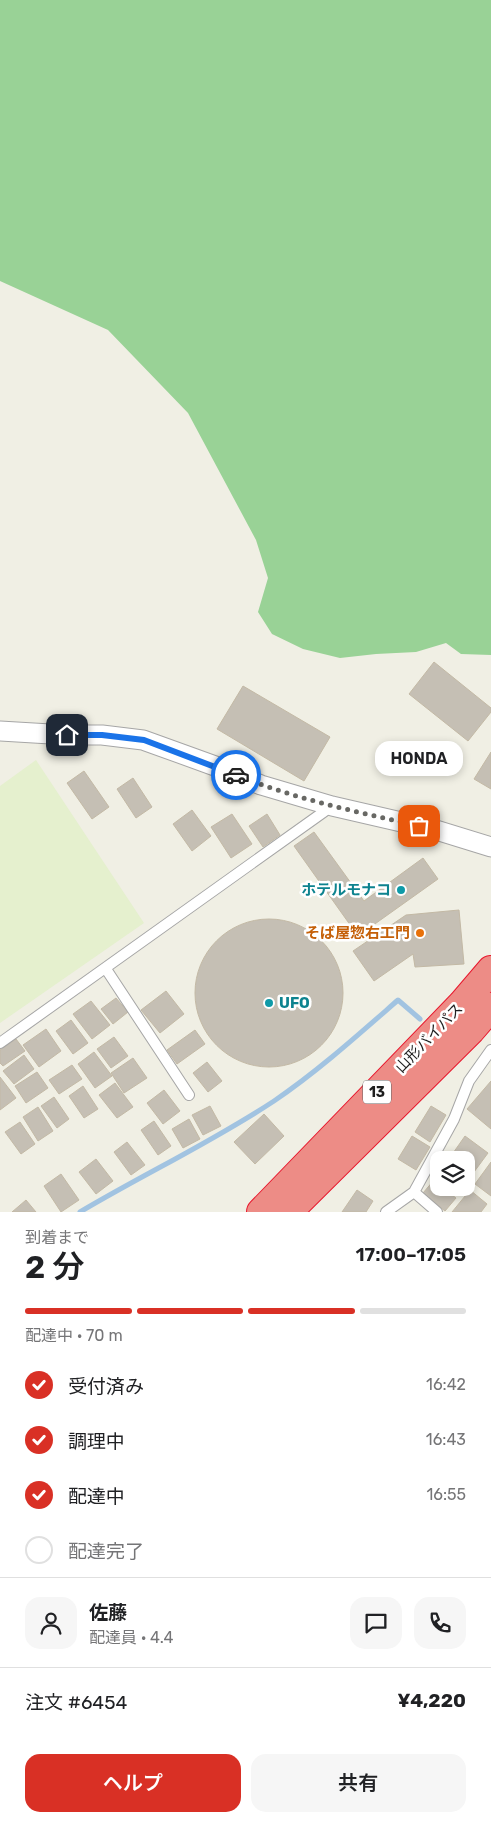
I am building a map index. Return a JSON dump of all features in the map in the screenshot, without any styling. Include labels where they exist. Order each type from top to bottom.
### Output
[{"type":"highway","name":"山形バイパス","points":[[261,1212],[455,1011],[491,970]]},
{"type":"highway","name":"山形バイパス","points":[[288,1212],[471,1030],[491,1007]]},
{"type":"street","points":[[0,730],[67,735],[102,735],[144,740],[262,785],[332,806],[436,830],[491,847]]},
{"type":"lane","points":[[0,1043],[332,806]]},
{"type":"lane","points":[[106,969],[189,1095]]},
{"type":"lane","points":[[386,1212],[414,1192],[454,1119],[470,1081],[491,1050]]},
{"type":"lane","points":[[414,1192],[437,1212]]},
{"type":"green space","points":[[0,0],[491,0],[491,655],[461,654],[446,643],[416,652],[340,658],[303,649],[272,634],[258,612],[268,578],[256,540],[188,413],[108,330],[0,281]]},
{"type":"green space","points":[[36,760],[144,923],[0,1023],[0,786]]},
{"type":"building","points":[[434,662],[491,708],[491,712],[468,741],[409,694]]},
{"type":"building","points":[[243,686],[330,737],[304,781],[217,729]]},
{"type":"building","points":[[491,752],[491,789],[474,779]]},
{"type":"building","points":[[84,771],[109,807],[92,819],[67,783]]},
{"type":"building","points":[[133,778],[152,807],[136,818],[117,789]]},
{"type":"building","points":[[192,810],[211,836],[192,851],[173,824]]},
{"type":"building","points":[[232,814],[252,844],[231,858],[211,827]]},
{"type":"building","points":[[267,814],[280,835],[263,847],[249,826]]},
{"type":"building","name":"ホテルモナコ","points":[[314,832],[364,901],[423,858],[438,879],[358,936],[294,846]]},
{"type":"building","name":"そば屋惣右工門","points":[[459,910],[464,964],[415,967],[413,954],[374,981],[353,951],[406,915]]},
{"type":"building","name":"UFO","points":[[269,919],[297,924],[310,931],[321,941],[331,952],[338,965],[343,993],[338,1021],[331,1034],[321,1045],[310,1055],[297,1062],[269,1067],[241,1062],[228,1055],[217,1045],[207,1034],[200,1021],[195,993],[200,965],[207,952],[217,941],[228,931],[241,924]]},
{"type":"building","points":[[166,991],[184,1014],[160,1033],[141,1010]]},
{"type":"building","points":[[116,998],[128,1012],[113,1024],[101,1009]]},
{"type":"building","points":[[91,1001],[110,1025],[92,1039],[73,1014]]},
{"type":"building","points":[[71,1020],[88,1043],[73,1054],[56,1031]]},
{"type":"building","points":[[46,1029],[61,1051],[39,1067],[23,1045]]},
{"type":"building","points":[[195,1030],[205,1044],[177,1064],[167,1050]]},
{"type":"building","points":[[114,1037],[128,1056],[111,1068],[97,1049]]},
{"type":"building","points":[[16,1039],[25,1051],[3,1066],[0,1063],[0,1050]]},
{"type":"building","points":[[94,1052],[112,1076],[95,1088],[78,1064]]},
{"type":"building","points":[[24,1055],[34,1069],[14,1084],[3,1071]]},
{"type":"building","points":[[133,1058],[147,1078],[124,1093],[111,1073]]},
{"type":"building","points":[[207,1062],[222,1081],[208,1092],[193,1073]]},
{"type":"building","points":[[72,1065],[82,1079],[59,1094],[49,1080]]},
{"type":"building","points":[[37,1072],[48,1088],[26,1103],[15,1086]]},
{"type":"building","points":[[0,1077],[16,1098],[0,1110]]},
{"type":"building","points":[[491,1081],[491,1129],[467,1109]]},
{"type":"building","points":[[115,1083],[133,1107],[117,1118],[99,1095]]},
{"type":"building","points":[[83,1086],[98,1109],[84,1118],[69,1096]]},
{"type":"building","points":[[164,1090],[180,1111],[163,1124],[147,1103]]},
{"type":"building","points":[[54,1097],[69,1119],[57,1128],[41,1106]]},
{"type":"building","points":[[210,1106],[221,1126],[203,1135],[192,1115]]},
{"type":"building","points":[[431,1106],[446,1115],[430,1142],[415,1132]]},
{"type":"building","points":[[38,1107],[53,1131],[38,1141],[23,1117]]},
{"type":"building","points":[[264,1114],[284,1136],[255,1164],[234,1142]]},
{"type":"building","points":[[189,1119],[200,1139],[183,1148],[172,1129]]},
{"type":"building","points":[[154,1121],[171,1146],[158,1155],[141,1130]]},
{"type":"building","points":[[20,1122],[35,1144],[21,1154],[5,1132]]},
{"type":"building","points":[[412,1136],[430,1147],[416,1170],[398,1159]]},
{"type":"building","points":[[465,1136],[488,1153],[475,1171],[475,1151],[454,1151]]},
{"type":"building","points":[[127,1142],[145,1165],[131,1175],[114,1152]]},
{"type":"building","points":[[96,1159],[113,1181],[96,1194],[79,1172]]},
{"type":"building","points":[[491,1162],[491,1196],[475,1184]]},
{"type":"building","points":[[61,1174],[79,1200],[61,1212],[44,1186]]},
{"type":"building","points":[[430,1185],[430,1196],[453,1196],[456,1198],[445,1211],[423,1193]]},
{"type":"building","points":[[357,1190],[373,1201],[366,1212],[342,1212]]},
{"type":"building","points":[[475,1194],[487,1204],[481,1212],[452,1212],[465,1196],[475,1196]]},
{"type":"building","points":[[26,1200],[36,1212],[12,1212]]},
{"type":"waterway","points":[[80,1212],[227,1130],[274,1101],[322,1065],[398,1000],[420,1019]]},
{"type":"way so far","points":[[236,775],[262,785],[332,806],[419,826]]},
{"type":"place","name":"HONDA","points":[[419,826]]},
{"type":"place","name":"ホテルモナコ","points":[[401,890]]},
{"type":"place","name":"そば屋惣右工門","points":[[420,933]]},
{"type":"place","name":"UFO","points":[[269,1003]]},
{"type":"route","points":[[67,735],[102,735],[144,740],[236,775]]}]
